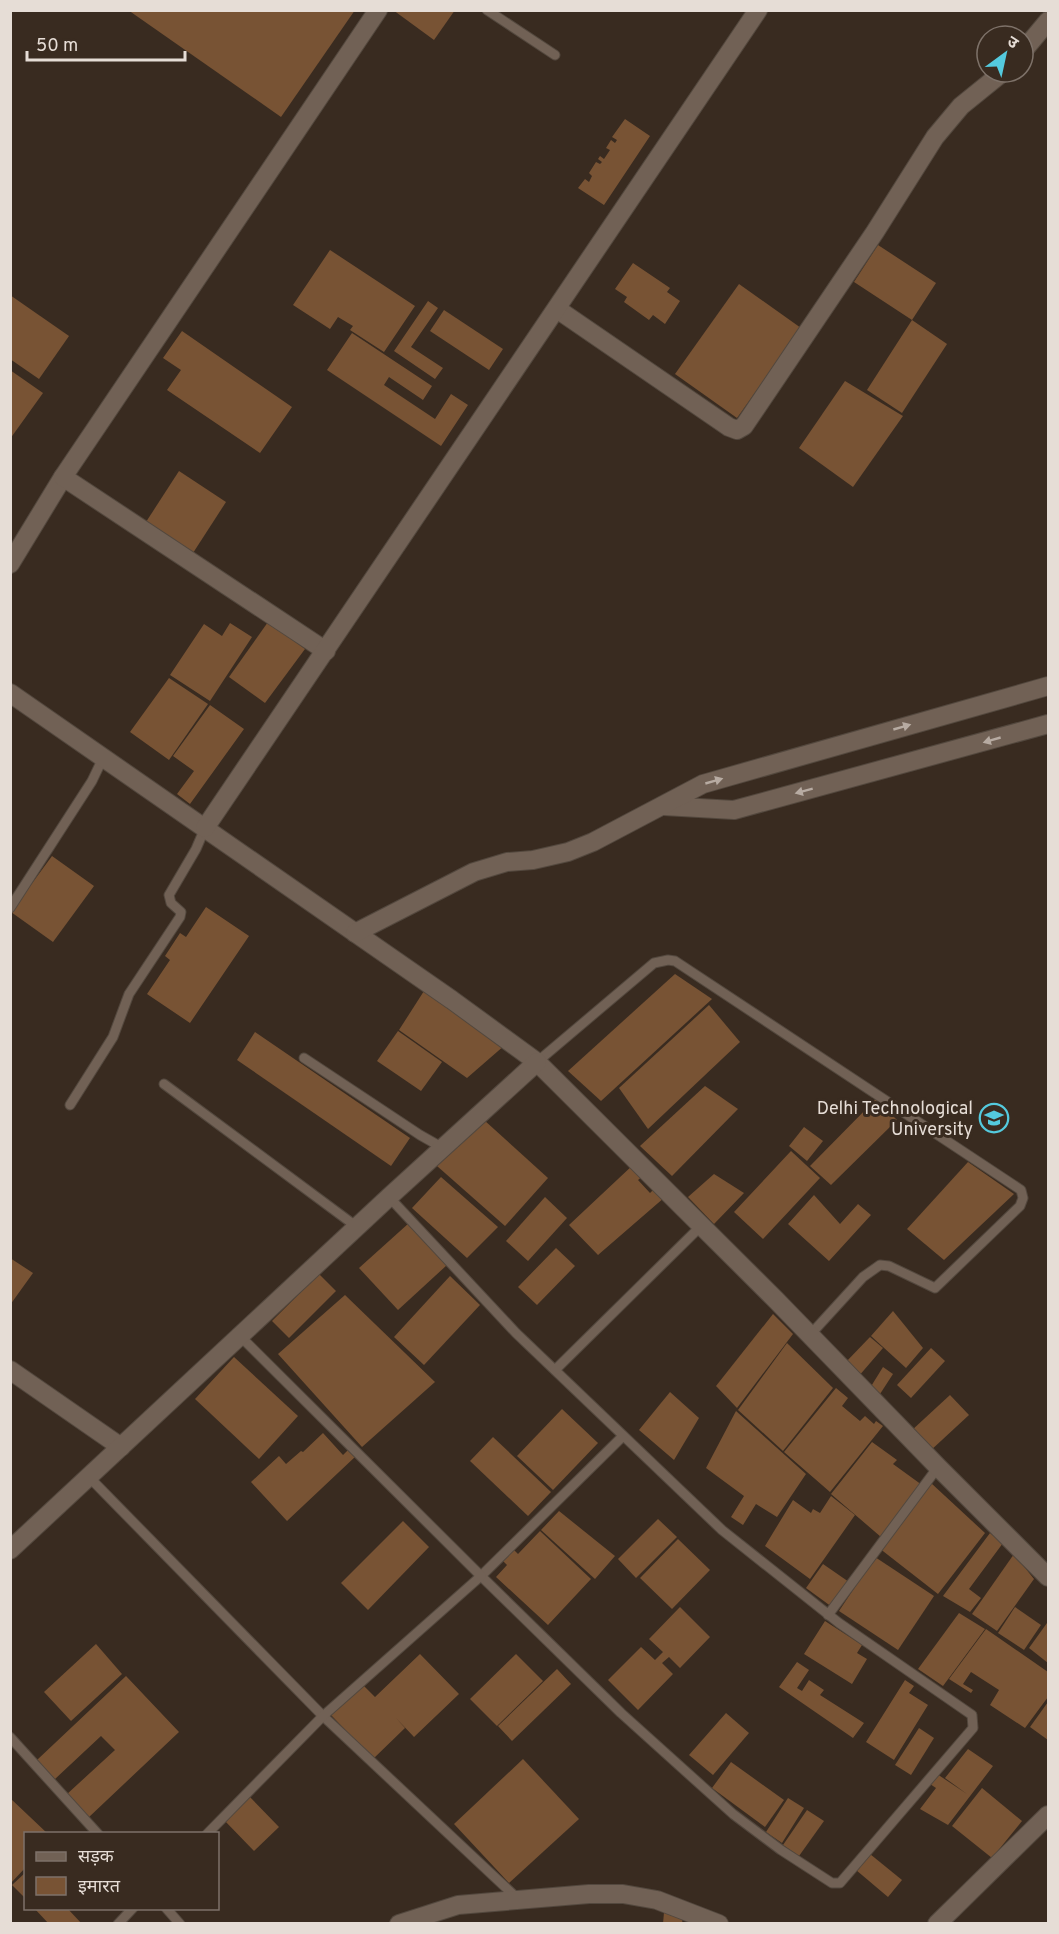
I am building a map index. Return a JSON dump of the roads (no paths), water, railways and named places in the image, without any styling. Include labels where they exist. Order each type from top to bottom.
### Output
[{"type":"street","points":[[10,564],[63,477],[378,10]]},
{"type":"street","points":[[205,828],[758,10]]},
{"type":"street","points":[[1035,37],[1048,21]]},
{"type":"street","points":[[557,309],[729,428],[736,430],[744,426],[875,232],[935,137],[961,106],[988,84]]},
{"type":"street","points":[[63,477],[326,651]]},
{"type":"street","points":[[355,933],[474,872],[507,862],[533,860],[568,852],[593,842],[704,784],[1048,686]]},
{"type":"street","points":[[10,693],[537,1062],[1048,1577]]},
{"type":"street","points":[[662,806],[734,810],[1048,724]]},
{"type":"street","points":[[10,1550],[537,1062]]},
{"type":"street","points":[[10,1370],[121,1447]]},
{"type":"street","points":[[937,1923],[1048,1815]]},
{"type":"street","points":[[399,1923],[458,1905],[589,1894],[623,1894],[657,1900],[718,1923]]},
{"type":"lane","points":[[487,10],[555,55]]},
{"type":"lane","points":[[10,908],[92,782],[103,758]]},
{"type":"lane","points":[[70,1105],[113,1037],[129,994],[180,917],[181,912],[171,903],[169,896],[196,849],[205,828]]},
{"type":"lane","points":[[537,1062],[654,963],[675,961],[1021,1190],[1023,1198],[1020,1206],[935,1288],[889,1266],[880,1265],[863,1277],[810,1335]]},
{"type":"lane","points":[[304,1058],[443,1148]]},
{"type":"lane","points":[[164,1084],[357,1227]]},
{"type":"lane","points":[[240,1336],[621,1713],[733,1814],[832,1883],[836,1884],[843,1880],[973,1728],[972,1715],[828,1615],[722,1530],[516,1333],[389,1197]]},
{"type":"lane","points":[[555,1370],[701,1226]]},
{"type":"lane","points":[[208,1832],[324,1716],[481,1576],[623,1436]]},
{"type":"lane","points":[[828,1615],[938,1467]]},
{"type":"lane","points":[[89,1477],[324,1716],[518,1899]]},
{"type":"lane","points":[[10,1737],[97,1832]]},
{"type":"lane","points":[[118,1923],[131,1910]]},
{"type":"lane","points":[[168,1910],[180,1923]]},
{"type":"place","name":"Delhi Technological University","points":[[994,1118]]}]
